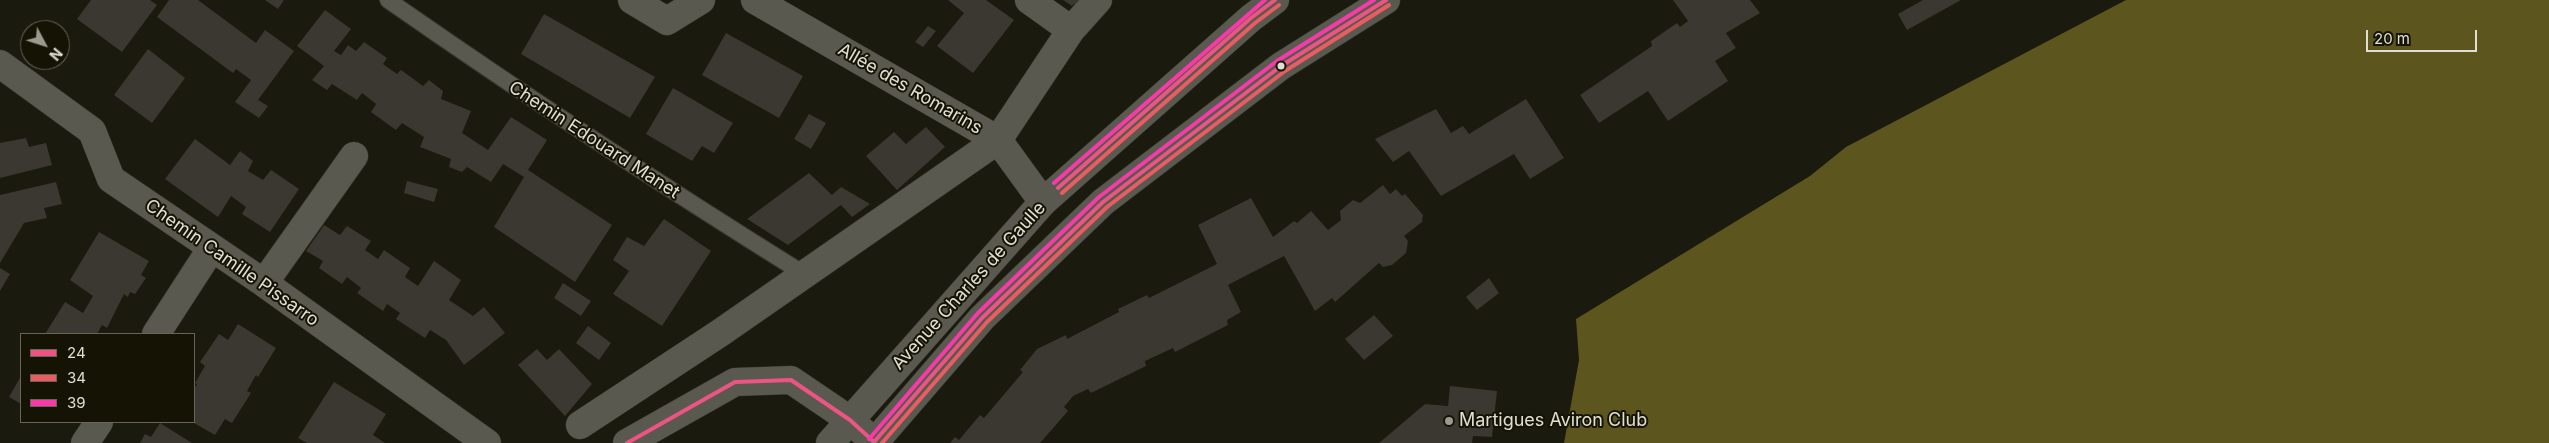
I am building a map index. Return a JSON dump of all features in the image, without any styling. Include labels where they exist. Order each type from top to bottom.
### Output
[{"type":"street","points":[[632,0],[667,22],[701,0]]},
{"type":"street","name":"Allée des Romarins","points":[[755,0],[998,140],[1043,202]]},
{"type":"street","points":[[1029,0],[1071,30]]},
{"type":"street","points":[[580,425],[998,140],[1071,30],[1098,0]]},
{"type":"street","name":"Avenue Charles de Gaulle","points":[[830,443],[1043,202],[1243,24],[1275,0]]},
{"type":"street","name":"Avenue Charles de Gaulle","points":[[874,443],[982,318],[1103,202],[1281,66],[1386,0]]},
{"type":"street","name":"Chemin Camille Pissarro","points":[[0,64],[92,131],[112,179],[264,283],[487,443]]},
{"type":"street","points":[[264,283],[354,156]]},
{"type":"street","points":[[157,333],[212,249]]},
{"type":"street","points":[[627,443],[735,382],[791,380],[850,420],[874,443]]},
{"type":"street","points":[[85,443],[98,423]]},
{"type":"lane","name":"Chemin Edouard Manet","points":[[388,0],[491,72],[683,199],[804,274]]},
{"type":"shaded area","points":[[2126,0],[2549,0],[2549,443],[1564,443],[1579,360],[1576,319],[1810,176],[1846,147]]},
{"type":"building","points":[[91,0],[150,0],[157,5],[122,52],[77,19]]},
{"type":"building","points":[[169,0],[198,0],[256,43],[265,30],[294,51],[258,100],[268,106],[259,118],[235,102],[251,80],[236,69],[233,73],[157,17]]},
{"type":"building","points":[[265,0],[284,0],[278,9]]},
{"type":"building","points":[[948,0],[986,0],[1014,20],[973,73],[937,46],[964,13]]},
{"type":"building","points":[[1063,0],[1083,0],[1077,6],[1074,4],[1072,6]]},
{"type":"building","points":[[1673,0],[1750,0],[1760,13],[1726,33],[1736,48],[1715,61],[1728,81],[1668,121],[1648,91],[1599,123],[1580,95],[1652,46],[1651,41],[1677,23],[1680,27],[1688,21]]},
{"type":"building","points":[[1923,0],[1961,0],[1907,30],[1898,14]]},
{"type":"building","points":[[325,10],[351,29],[334,51],[341,55],[348,45],[356,51],[364,42],[387,58],[383,64],[397,74],[401,70],[423,86],[429,80],[443,91],[441,99],[471,111],[462,133],[488,150],[511,117],[547,140],[528,170],[612,225],[575,282],[494,227],[524,177],[503,164],[491,182],[467,167],[462,172],[449,167],[451,159],[420,147],[424,137],[402,123],[396,130],[371,112],[376,104],[362,93],[357,100],[332,84],[327,90],[312,80],[324,66],[297,46]]},
{"type":"building","points":[[544,14],[655,77],[630,118],[521,54]]},
{"type":"building","points":[[928,26],[936,31],[923,47],[915,42]]},
{"type":"building","points":[[726,33],[803,76],[779,118],[702,75]]},
{"type":"building","points":[[148,49],[185,78],[152,123],[114,95]]},
{"type":"building","points":[[673,88],[733,123],[714,153],[702,146],[692,161],[646,134]]},
{"type":"building","points":[[1526,99],[1564,158],[1530,179],[1514,154],[1441,196],[1409,151],[1393,162],[1375,139],[1436,109],[1451,133],[1463,126],[1469,134]]},
{"type":"building","points":[[809,114],[826,123],[811,149],[794,139]]},
{"type":"building","points":[[926,127],[945,147],[897,190],[866,156],[894,132],[906,144]]},
{"type":"building","points":[[26,138],[29,147],[46,143],[52,165],[0,178],[0,143]]},
{"type":"building","points":[[195,139],[230,165],[240,151],[253,161],[248,171],[263,180],[271,170],[299,189],[270,232],[242,214],[246,207],[231,196],[218,217],[165,179]]},
{"type":"building","points":[[809,173],[832,195],[841,187],[870,204],[852,217],[841,205],[788,245],[747,219]]},
{"type":"building","points":[[407,181],[438,189],[434,202],[404,193]]},
{"type":"building","points":[[56,182],[62,204],[44,208],[47,218],[24,223],[0,263],[0,195]]},
{"type":"building","points":[[1383,185],[1390,194],[1396,189],[1402,196],[1405,194],[1423,215],[1422,222],[1404,236],[1408,241],[1406,253],[1392,265],[1383,267],[1379,263],[1335,302],[1332,298],[1315,311],[1284,256],[1228,285],[1241,312],[1227,320],[1228,325],[1175,352],[1173,348],[1145,361],[1146,366],[1091,393],[1088,389],[1073,396],[1064,407],[1068,411],[1040,443],[950,443],[955,437],[959,440],[980,415],[984,418],[1023,372],[1020,370],[1037,349],[1066,335],[1067,339],[1119,312],[1118,309],[1147,295],[1149,298],[1217,264],[1198,225],[1251,198],[1273,237],[1294,221],[1297,223],[1311,211],[1328,230],[1341,220],[1340,211],[1353,200],[1360,203]]},
{"type":"building","points":[[664,219],[711,251],[662,326],[613,294],[629,271],[613,260],[627,237],[644,246]]},
{"type":"building","points":[[324,225],[340,235],[347,226],[371,241],[365,250],[378,259],[384,250],[410,268],[405,277],[418,286],[434,261],[461,280],[449,300],[473,316],[484,307],[505,333],[464,365],[446,340],[430,330],[425,338],[396,319],[400,313],[387,304],[383,311],[357,293],[361,288],[347,277],[342,284],[319,268],[323,261],[306,251]]},
{"type":"building","points":[[99,232],[149,261],[141,275],[146,278],[135,294],[130,292],[128,297],[124,294],[107,328],[102,325],[98,333],[46,333],[65,302],[83,313],[93,296],[70,280]]},
{"type":"building","points":[[0,268],[10,274],[0,291]]},
{"type":"building","points":[[1489,278],[1499,293],[1477,310],[1466,297]]},
{"type":"building","points":[[563,283],[591,301],[581,316],[554,298]]},
{"type":"building","points":[[1374,315],[1393,336],[1364,360],[1345,339]]},
{"type":"building","points":[[238,324],[276,348],[258,377],[256,375],[247,391],[251,393],[232,423],[225,419],[215,435],[194,423],[195,387],[197,384],[195,383],[205,366],[200,362],[219,334],[228,340]]},
{"type":"building","points":[[588,326],[611,343],[599,360],[576,343]]},
{"type":"building","points":[[537,349],[547,360],[559,349],[592,384],[565,416],[518,365]]},
{"type":"building","points":[[20,378],[20,403],[9,397]]},
{"type":"building","points":[[334,382],[386,414],[373,435],[385,443],[307,443],[298,438]]},
{"type":"building","name":"Martigues Aviron Club","points":[[1450,386],[1497,391],[1492,437],[1473,436],[1472,443],[1379,443],[1425,404],[1448,406]]},
{"type":"building","points":[[160,423],[192,443],[140,443],[145,434],[151,437]]},
{"type":"transit line","name":"39","points":[[1054,183],[1265,0]]},
{"type":"transit line","name":"24","points":[[1058,188],[1251,18],[1275,0]]},
{"type":"transit line","name":"39","points":[[869,439],[978,313],[1099,197],[1277,61],[1374,0]]},
{"type":"transit line","name":"24","points":[[874,442],[982,318],[1103,202],[1281,66],[1386,0]]},
{"type":"transit line","name":"34","points":[[1062,193],[1255,23],[1279,5]]},
{"type":"transit line","name":"34","points":[[882,443],[987,322],[1107,207],[1285,71],[1389,5]]},
{"type":"transit line","name":"24","points":[[627,443],[735,382],[791,380],[850,420],[874,442]]},
{"type":"place","name":"Martigues Aviron Club","points":[[1449,421]]}]
